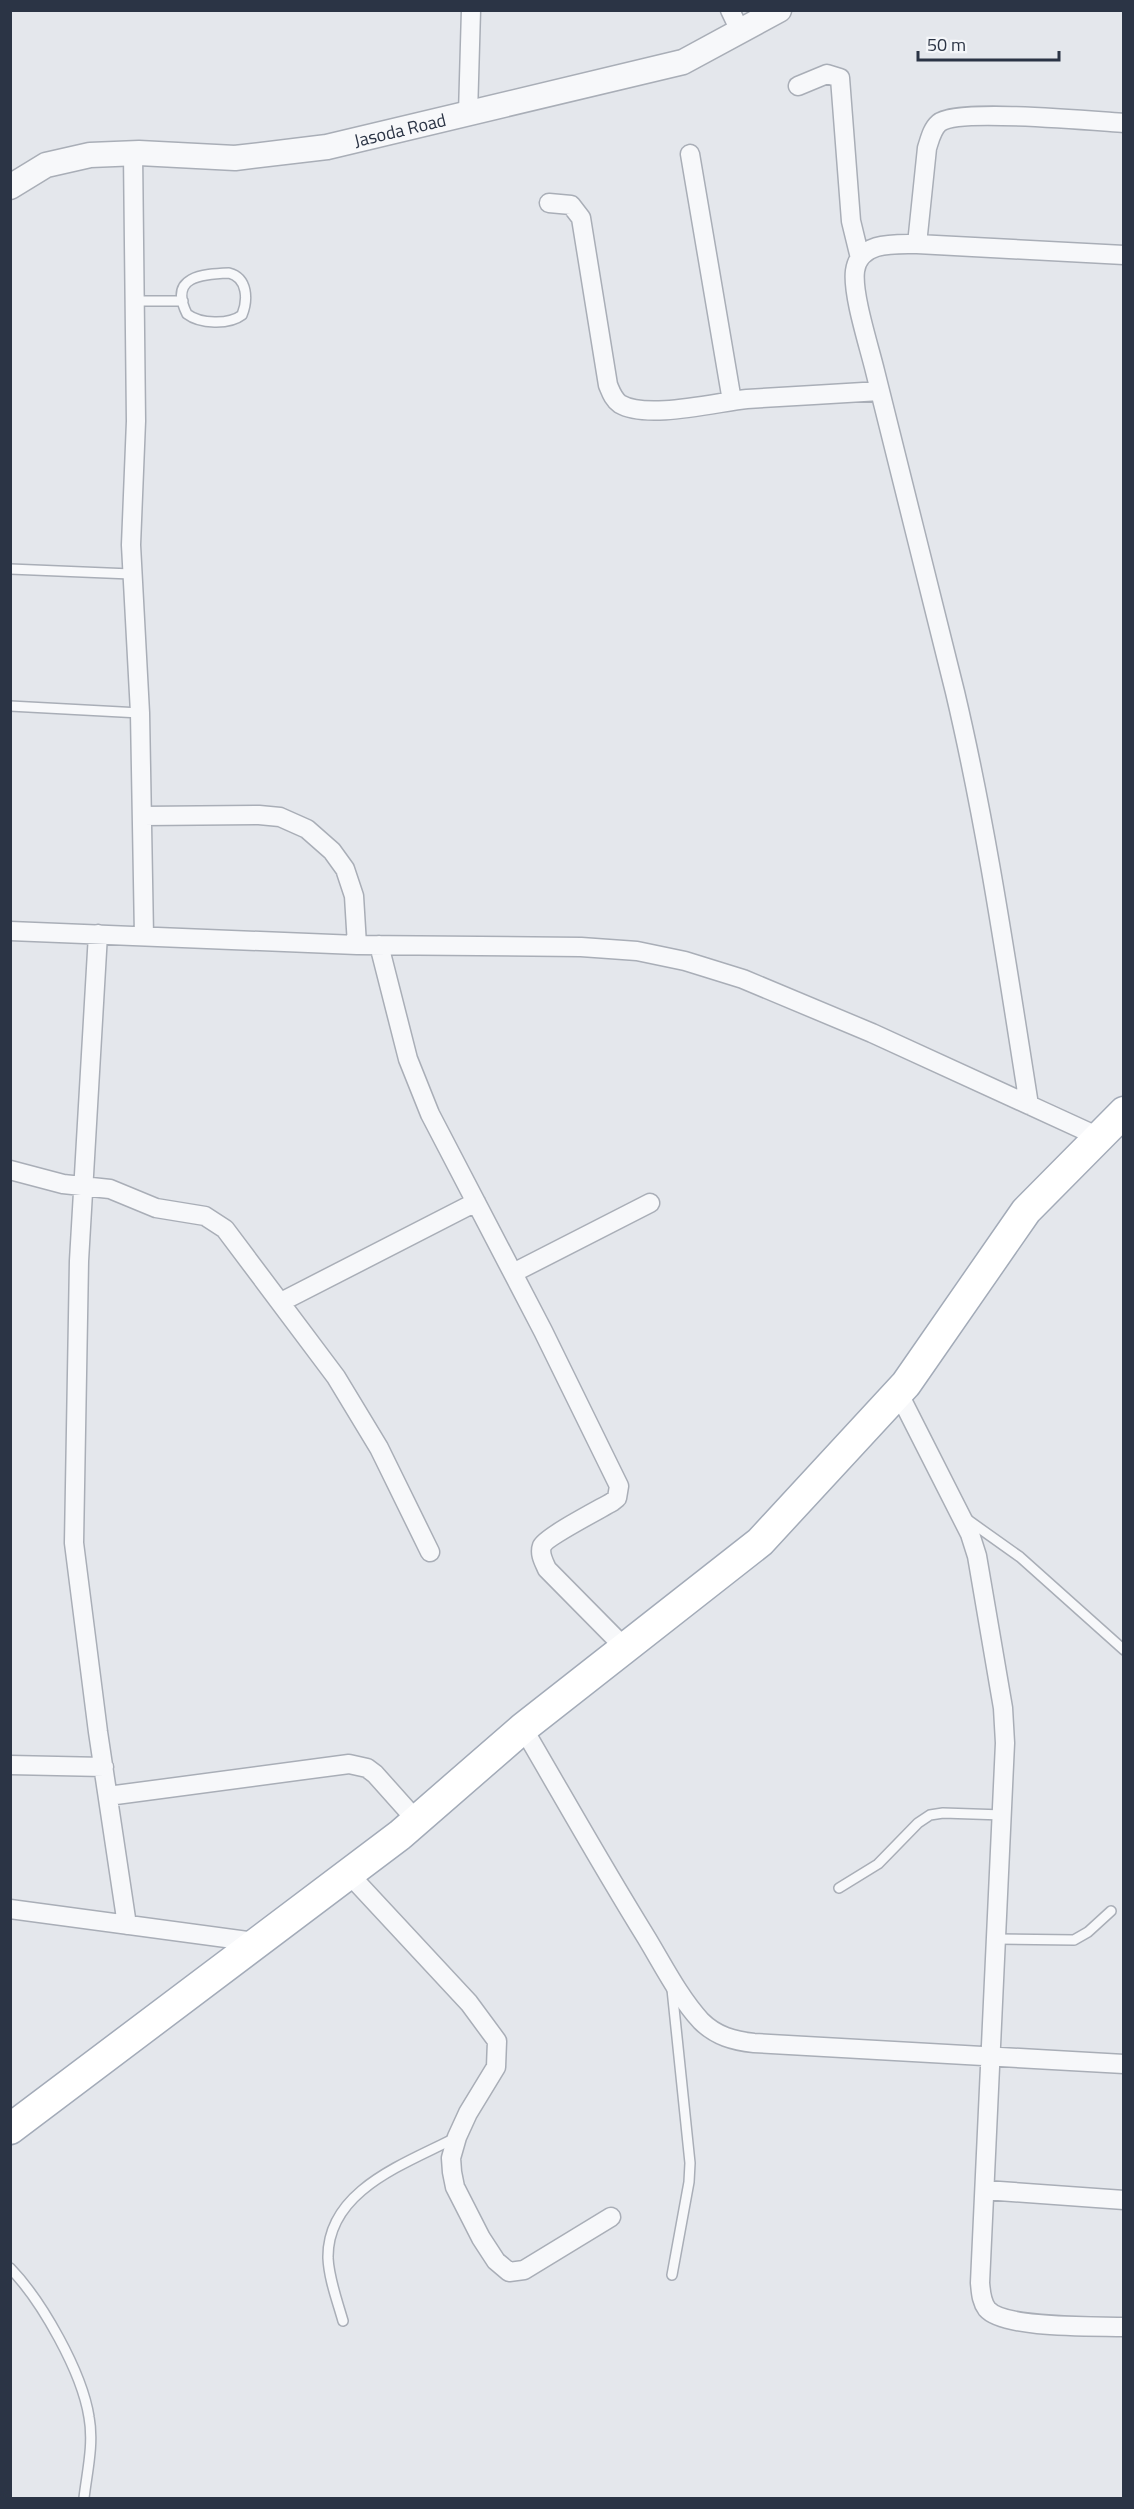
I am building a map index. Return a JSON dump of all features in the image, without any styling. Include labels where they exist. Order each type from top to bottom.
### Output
[{"type":"main road","points":[[10,2129],[417,1821],[523,1728],[760,1542],[898,1392],[1026,1211],[1124,1112]]},
{"type":"street","points":[[468,114],[471,10]]},
{"type":"street","name":"Jasoda Road","points":[[10,188],[46,165],[90,155],[133,153],[235,158],[327,147],[683,62],[735,21],[779,10]]},
{"type":"street","points":[[798,86],[827,74],[835,74],[840,78],[851,221],[860,258]]},
{"type":"street","points":[[916,244],[927,148],[932,133],[940,122],[967,115],[1124,123]]},
{"type":"street","points":[[133,153],[136,420],[131,574],[140,713],[144,936]]},
{"type":"street","points":[[690,154],[732,401]]},
{"type":"street","points":[[549,203],[571,205],[581,218],[612,396],[621,404],[632,408],[693,409],[732,401],[880,391]]},
{"type":"street","points":[[1029,1105],[991,871],[960,718],[856,289],[855,270],[860,258],[871,249],[885,244],[1124,255]]},
{"type":"street","points":[[143,816],[260,815],[280,818],[307,829],[332,851],[345,868],[354,896],[357,945]]},
{"type":"street","points":[[10,931],[357,945],[581,947],[637,951],[685,961],[764,988],[872,1033],[1099,1137]]},
{"type":"street","points":[[98,934],[82,1185],[74,1543],[127,1925]]},
{"type":"street","points":[[379,945],[408,1059],[430,1114],[513,1273],[619,1486],[616,1498],[612,1502],[546,1541],[541,1553],[548,1569],[625,1648]]},
{"type":"street","points":[[10,1170],[63,1184],[101,1186],[156,1208],[214,1220],[225,1229],[336,1377],[379,1448],[430,1552]]},
{"type":"street","points":[[281,1302],[476,1202]]},
{"type":"street","points":[[513,1273],[650,1203]]},
{"type":"street","points":[[898,1392],[961,1516],[977,1556],[1004,1708],[1003,1815],[980,2283],[982,2298],[988,2310],[999,2317],[1026,2323],[1124,2327]]},
{"type":"street","points":[[523,1728],[607,1875],[671,1978],[702,2021],[720,2036],[734,2041],[991,2058],[1124,2064]]},
{"type":"street","points":[[10,1765],[104,1767]]},
{"type":"street","points":[[108,1796],[358,1765],[375,1774],[417,1821]]},
{"type":"street","points":[[349,1874],[469,2003],[497,2041],[496,2067],[468,2113],[457,2137],[451,2158],[455,2187],[481,2238],[503,2269],[516,2272],[524,2270],[611,2217]]},
{"type":"street","points":[[10,1908],[256,1942]]},
{"type":"street","points":[[985,2190],[1124,2200]]},
{"type":"lane","points":[[200,274],[236,274],[245,289],[243,315],[230,321],[192,318],[187,314],[183,301],[185,285],[200,274]]},
{"type":"lane","points":[[135,301],[183,301]]},
{"type":"lane","points":[[10,569],[131,574]]},
{"type":"lane","points":[[10,706],[140,713]]},
{"type":"lane","points":[[961,1516],[1020,1557],[1124,1650]]},
{"type":"lane","points":[[839,1888],[878,1864],[918,1823],[930,1815],[943,1813],[1003,1815]]},
{"type":"lane","points":[[998,1939],[1074,1940],[1111,1911]]},
{"type":"lane","points":[[671,1978],[690,2163],[690,2182],[672,2275]]},
{"type":"lane","points":[[343,2321],[330,2276],[328,2257],[334,2221],[374,2180],[457,2137]]},
{"type":"lane","points":[[10,2268],[25,2283],[54,2329],[84,2396],[89,2418],[91,2445],[84,2499]]}]
